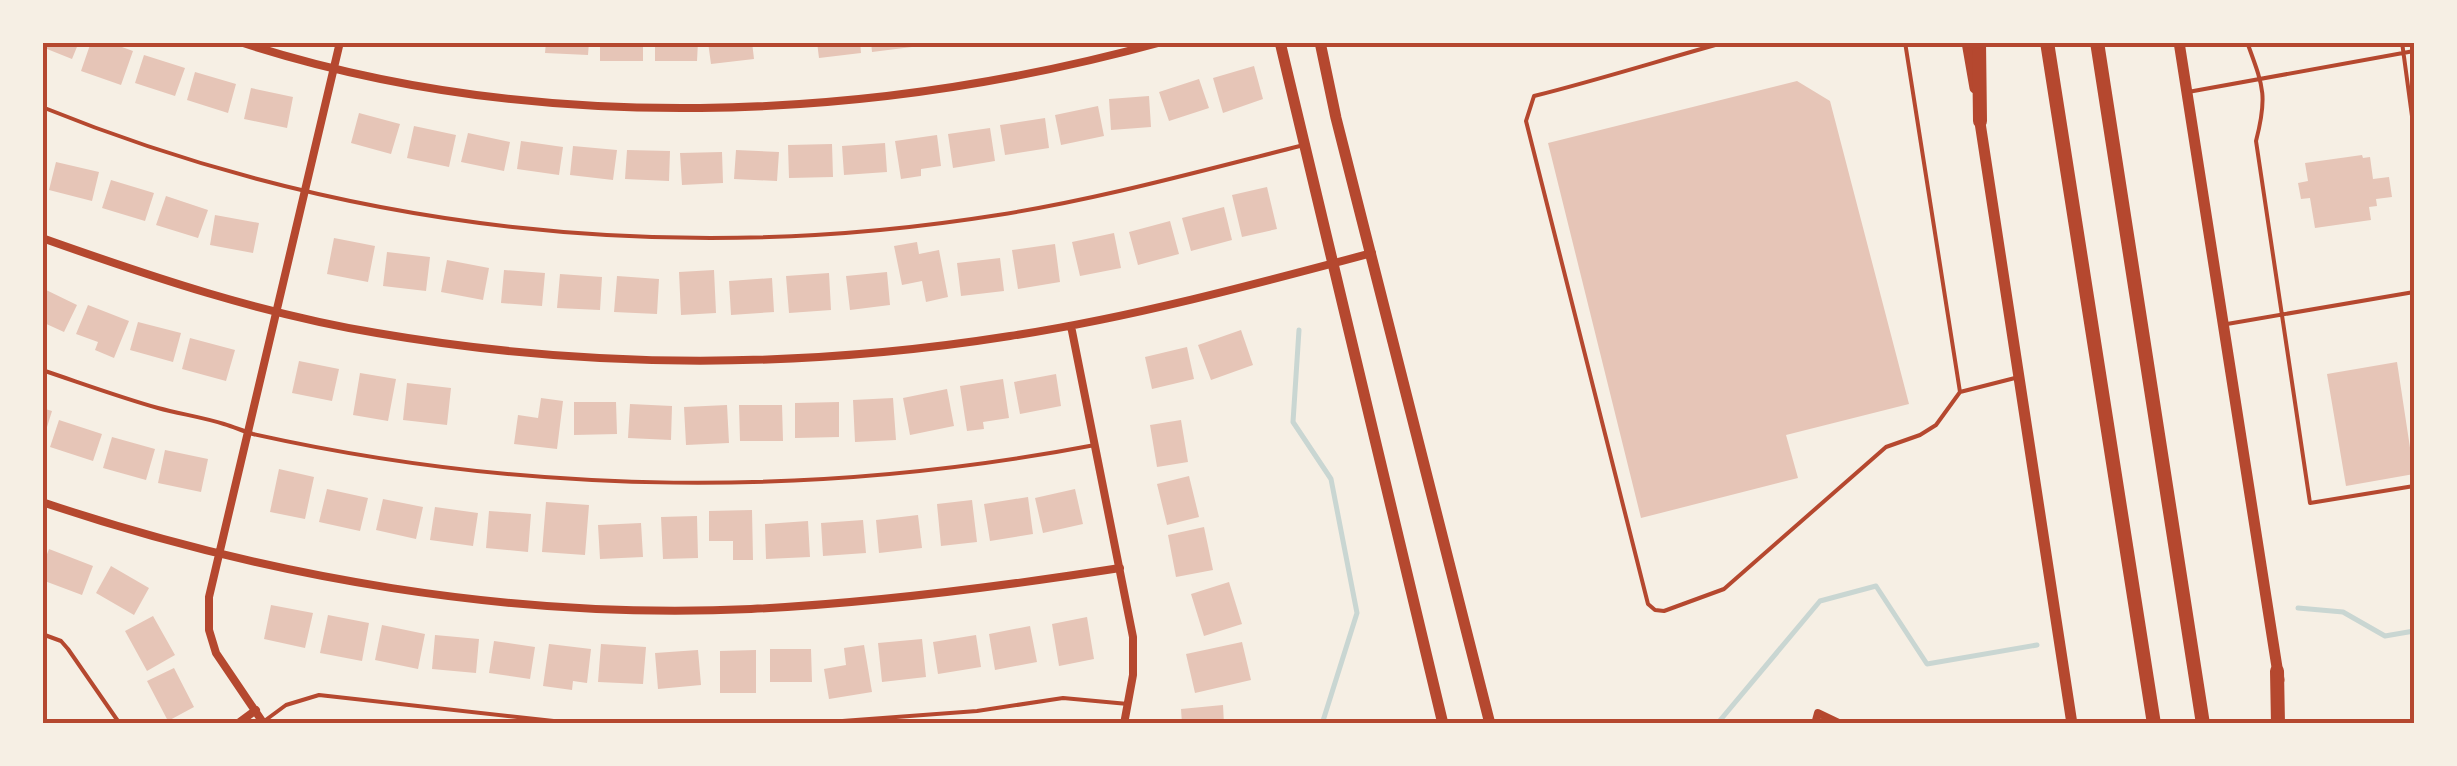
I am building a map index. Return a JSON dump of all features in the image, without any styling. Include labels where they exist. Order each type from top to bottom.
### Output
[{"type":"highway","points":[[1979,42],[1980,120]]},
{"type":"highway","points":[[2046,42],[2154,724]]},
{"type":"highway","points":[[2097,42],[2203,724]]},
{"type":"highway","points":[[2277,670],[2282,724]]},
{"type":"main road","points":[[1280,42],[1443,724]]},
{"type":"main road","points":[[1320,42],[1490,724]]},
{"type":"main road","points":[[1968,42],[2072,724]]},
{"type":"main road","points":[[2179,42],[2277,670]]},
{"type":"street","points":[[240,42],[334,68],[461,92],[581,104],[714,108],[848,102],[968,86],[1162,42]]},
{"type":"street","points":[[264,723],[216,653],[209,630],[209,597],[340,42]]},
{"type":"street","points":[[42,238],[160,280],[276,312],[394,336],[623,360],[729,361],[868,353],[1071,326],[1372,253]]},
{"type":"street","points":[[1071,326],[1133,637],[1133,675],[1124,724]]},
{"type":"street","points":[[42,502],[219,554],[364,583],[503,602],[643,610],[748,609],[864,602],[1120,568]]},
{"type":"street","points":[[237,724],[256,710]]},
{"type":"street","points":[[1814,724],[1818,712],[1841,724]]},
{"type":"lane","points":[[1726,42],[1624,74],[1534,96],[1526,121],[1648,604],[1654,610],[1664,611],[1724,589],[1886,447],[1920,436],[1936,425],[1960,392],[2019,377]]},
{"type":"lane","points":[[1905,42],[1960,392]]},
{"type":"lane","points":[[2247,42],[2265,107],[2256,141],[2310,504],[2414,486]]},
{"type":"lane","points":[[2402,42],[2414,130]]},
{"type":"lane","points":[[2186,92],[2414,51]]},
{"type":"lane","points":[[42,107],[152,148],[304,192],[390,211],[555,233],[712,239],[830,235],[951,222],[1049,206],[1304,145]]},
{"type":"lane","points":[[2223,325],[2414,292]]},
{"type":"lane","points":[[42,370],[248,432],[468,469],[575,480],[765,484],[889,476],[1095,445]]},
{"type":"lane","points":[[42,634],[61,641],[68,649],[120,724]]},
{"type":"lane","points":[[264,723],[286,705],[319,696],[614,724]]},
{"type":"lane","points":[[802,724],[977,711],[1063,698],[1128,704]]},
{"type":"building","points":[[42,42],[79,42],[72,59],[42,47]]},
{"type":"building","points":[[91,42],[108,42],[133,51],[121,85],[81,71]]},
{"type":"building","points":[[546,42],[589,42],[588,55],[545,53]]},
{"type":"building","points":[[600,42],[643,42],[643,61],[600,61]]},
{"type":"building","points":[[655,42],[698,42],[697,61],[655,61]]},
{"type":"building","points":[[708,42],[752,42],[754,59],[711,64]]},
{"type":"building","points":[[817,42],[860,42],[861,53],[819,58]]},
{"type":"building","points":[[871,42],[912,42],[912,47],[872,52]]},
{"type":"building","points":[[144,55],[185,68],[175,96],[135,83]]},
{"type":"building","points":[[1254,66],[1263,99],[1223,113],[1213,78]]},
{"type":"building","points":[[195,72],[236,84],[228,113],[187,100]]},
{"type":"building","points":[[1199,79],[1209,108],[1169,121],[1159,92]]},
{"type":"building","points":[[1797,81],[1830,101],[1909,404],[1786,435],[1798,478],[1641,518],[1548,143]]},
{"type":"building","points":[[251,88],[293,97],[287,128],[244,119]]},
{"type":"building","points":[[1149,96],[1151,127],[1111,130],[1109,99]]},
{"type":"building","points":[[1098,106],[1104,136],[1061,145],[1055,115]]},
{"type":"building","points":[[359,113],[400,124],[391,154],[351,143]]},
{"type":"building","points":[[1045,118],[1049,148],[1005,155],[1000,125]]},
{"type":"building","points":[[414,126],[456,135],[449,167],[407,158]]},
{"type":"building","points":[[990,128],[995,161],[953,168],[948,134]]},
{"type":"building","points":[[468,133],[510,142],[504,171],[461,162]]},
{"type":"building","points":[[937,135],[941,166],[921,169],[921,176],[901,179],[895,141]]},
{"type":"building","points":[[521,141],[563,147],[559,175],[517,169]]},
{"type":"building","points":[[885,143],[887,172],[844,175],[842,146]]},
{"type":"building","points":[[832,144],[833,177],[789,178],[788,145]]},
{"type":"building","points":[[573,146],[617,150],[613,180],[570,175]]},
{"type":"building","points":[[627,150],[670,151],[669,181],[625,179]]},
{"type":"building","points":[[736,150],[779,152],[777,181],[734,179]]},
{"type":"building","points":[[722,152],[723,183],[682,185],[680,153]]},
{"type":"building","points":[[2370,157],[2373,179],[2389,177],[2392,197],[2376,199],[2377,206],[2369,207],[2371,220],[2315,228],[2310,198],[2301,199],[2298,183],[2308,181],[2305,163]]},
{"type":"building","points":[[56,162],[99,172],[92,201],[49,190]]},
{"type":"building","points":[[111,180],[154,193],[145,221],[102,208]]},
{"type":"building","points":[[1267,187],[1277,229],[1242,237],[1232,195]]},
{"type":"building","points":[[166,196],[208,210],[198,238],[156,225]]},
{"type":"building","points":[[1224,207],[1232,240],[1191,251],[1182,218]]},
{"type":"building","points":[[215,215],[259,223],[253,253],[210,245]]},
{"type":"building","points":[[1170,221],[1179,254],[1138,265],[1129,232]]},
{"type":"building","points":[[1114,233],[1121,268],[1080,276],[1072,242]]},
{"type":"building","points":[[334,238],[375,246],[368,282],[327,274]]},
{"type":"building","points":[[917,242],[919,254],[939,250],[948,297],[926,302],[922,281],[902,285],[894,246]]},
{"type":"building","points":[[1055,244],[1060,282],[1018,289],[1012,250]]},
{"type":"building","points":[[387,252],[430,257],[426,291],[383,286]]},
{"type":"building","points":[[1000,258],[1004,291],[961,296],[957,263]]},
{"type":"building","points":[[447,260],[489,268],[483,300],[441,292]]},
{"type":"building","points":[[504,270],[545,273],[542,306],[501,303]]},
{"type":"building","points":[[714,270],[716,313],[681,315],[679,272]]},
{"type":"building","points":[[887,272],[890,305],[850,310],[846,276]]},
{"type":"building","points":[[829,273],[831,310],[789,313],[786,276]]},
{"type":"building","points":[[560,274],[602,277],[600,310],[557,308]]},
{"type":"building","points":[[617,276],[659,279],[657,314],[614,312]]},
{"type":"building","points":[[772,278],[774,312],[731,315],[729,281]]},
{"type":"building","points":[[42,288],[77,305],[64,332],[42,322]]},
{"type":"building","points":[[88,305],[129,321],[114,358],[95,350],[98,342],[76,334]]},
{"type":"building","points":[[138,322],[181,333],[173,362],[130,350]]},
{"type":"building","points":[[1241,330],[1253,365],[1211,380],[1198,345]]},
{"type":"building","points":[[190,338],[235,350],[226,381],[182,369]]},
{"type":"building","points":[[1187,347],[1194,379],[1152,389],[1145,357]]},
{"type":"building","points":[[299,361],[339,369],[332,401],[292,393]]},
{"type":"building","points":[[2397,362],[2414,474],[2346,486],[2327,374]]},
{"type":"building","points":[[360,373],[396,379],[388,421],[353,415]]},
{"type":"building","points":[[1056,374],[1061,406],[1020,414],[1014,382]]},
{"type":"building","points":[[1003,379],[1009,418],[983,422],[984,429],[967,431],[960,386]]},
{"type":"building","points":[[407,383],[451,388],[447,425],[403,420]]},
{"type":"building","points":[[947,389],[954,426],[910,435],[903,398]]},
{"type":"building","points":[[541,398],[563,401],[557,449],[514,444],[518,415],[538,418]]},
{"type":"building","points":[[893,398],[896,440],[855,442],[853,400]]},
{"type":"building","points":[[574,402],[616,402],[617,434],[574,435]]},
{"type":"building","points":[[839,402],[839,437],[795,438],[795,403]]},
{"type":"building","points":[[630,404],[672,406],[671,440],[628,438]]},
{"type":"building","points":[[727,405],[729,443],[686,445],[684,407]]},
{"type":"building","points":[[739,405],[782,405],[783,441],[740,441]]},
{"type":"building","points":[[42,408],[52,411],[43,440],[42,439]]},
{"type":"building","points":[[59,420],[102,434],[93,461],[50,447]]},
{"type":"building","points":[[1181,420],[1188,462],[1157,467],[1150,425]]},
{"type":"building","points":[[112,437],[155,449],[146,480],[103,468]]},
{"type":"building","points":[[165,450],[208,459],[201,492],[158,483]]},
{"type":"building","points":[[279,469],[314,477],[305,519],[270,512]]},
{"type":"building","points":[[1189,476],[1199,517],[1167,525],[1157,484]]},
{"type":"building","points":[[327,489],[368,498],[360,531],[319,522]]},
{"type":"building","points":[[1075,489],[1083,524],[1043,533],[1035,498]]},
{"type":"building","points":[[1028,497],[1033,534],[990,541],[984,504]]},
{"type":"building","points":[[383,499],[423,507],[416,539],[376,530]]},
{"type":"building","points":[[972,500],[977,542],[941,546],[937,504]]},
{"type":"building","points":[[546,502],[589,505],[585,555],[542,552]]},
{"type":"building","points":[[435,507],[478,513],[473,546],[430,540]]},
{"type":"building","points":[[752,510],[753,560],[733,560],[733,541],[709,541],[709,511]]},
{"type":"building","points":[[489,511],[531,514],[528,552],[486,548]]},
{"type":"building","points":[[918,515],[922,548],[879,553],[876,520]]},
{"type":"building","points":[[697,516],[698,558],[663,559],[661,517]]},
{"type":"building","points":[[863,520],[866,553],[823,556],[821,523]]},
{"type":"building","points":[[808,521],[810,557],[766,559],[765,524]]},
{"type":"building","points":[[641,523],[643,557],[600,559],[598,525]]},
{"type":"building","points":[[1204,527],[1213,570],[1176,577],[1168,535]]},
{"type":"building","points":[[49,549],[93,566],[82,595],[42,580]]},
{"type":"building","points":[[111,566],[149,588],[134,615],[96,593]]},
{"type":"building","points":[[1229,582],[1242,624],[1204,636],[1191,594]]},
{"type":"building","points":[[271,605],[313,613],[305,648],[264,639]]},
{"type":"building","points":[[328,615],[369,623],[362,661],[320,653]]},
{"type":"building","points":[[153,616],[175,655],[147,671],[125,631]]},
{"type":"building","points":[[1087,617],[1094,659],[1059,666],[1052,624]]},
{"type":"building","points":[[382,625],[425,634],[418,669],[375,660]]},
{"type":"building","points":[[1030,626],[1037,662],[995,670],[989,634]]},
{"type":"building","points":[[435,635],[479,639],[476,673],[432,669]]},
{"type":"building","points":[[976,635],[981,667],[938,674],[933,642]]},
{"type":"building","points":[[922,639],[926,677],[882,682],[878,643]]},
{"type":"building","points":[[494,641],[535,647],[530,679],[489,673]]},
{"type":"building","points":[[1242,642],[1251,680],[1195,693],[1186,654]]},
{"type":"building","points":[[549,644],[591,649],[587,683],[573,681],[572,690],[543,686]]},
{"type":"building","points":[[601,644],[646,647],[643,684],[598,682]]},
{"type":"building","points":[[864,645],[872,692],[829,699],[824,669],[846,665],[844,648]]},
{"type":"building","points":[[770,649],[811,649],[812,682],[770,682]]},
{"type":"building","points":[[698,650],[701,685],[658,689],[655,653]]},
{"type":"building","points":[[756,650],[756,693],[720,693],[720,651]]},
{"type":"building","points":[[174,668],[194,707],[168,721],[147,681]]},
{"type":"building","points":[[1223,705],[1224,724],[1182,724],[1181,709]]},
{"type":"waterway","points":[[1299,330],[1293,422],[1331,479],[1357,613],[1322,724]]},
{"type":"waterway","points":[[1717,724],[1820,601],[1876,586],[1927,664],[2037,645]]},
{"type":"waterway","points":[[2298,608],[2343,612],[2385,636],[2414,631]]}]
